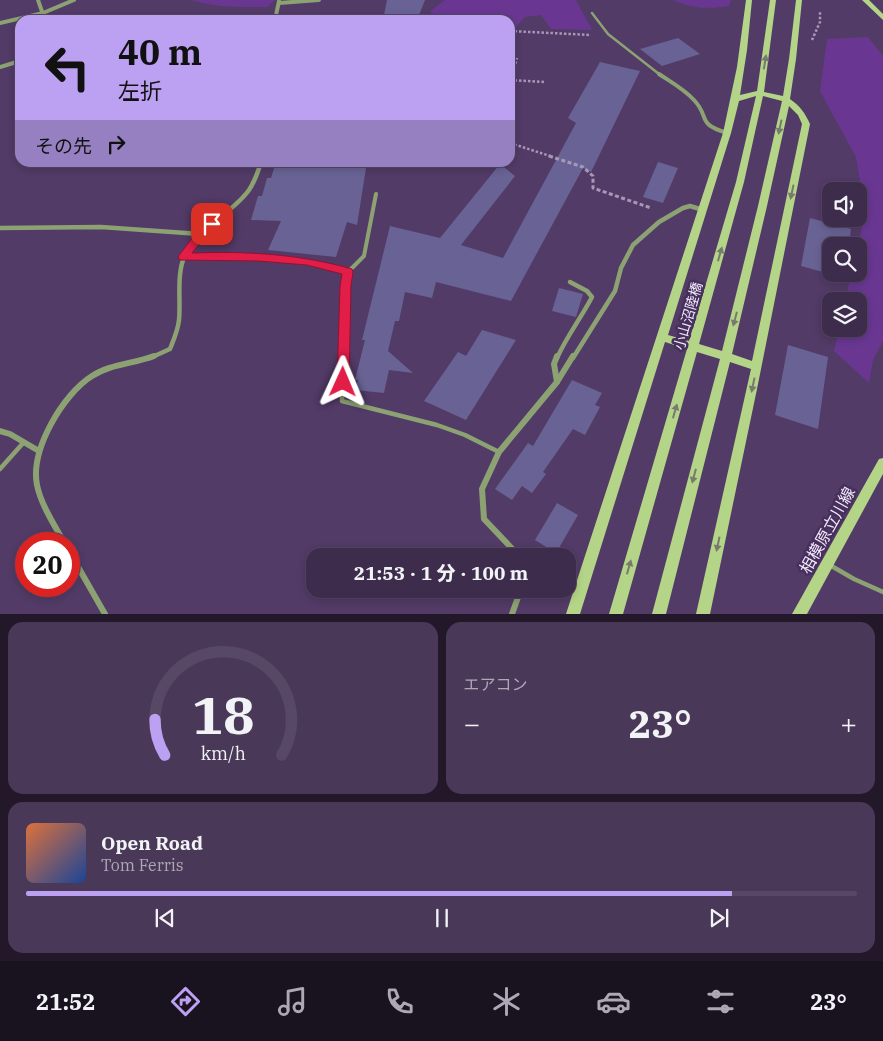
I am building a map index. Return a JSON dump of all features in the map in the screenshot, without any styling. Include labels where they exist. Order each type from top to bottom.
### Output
[{"type":"main road","points":[[574,614],[728,133],[744,54],[749,0]]},
{"type":"main road","name":"小山沼陸橋","points":[[616,614],[740,182],[758,108],[773,0]]},
{"type":"main road","points":[[659,614],[767,190],[783,113],[797,27],[799,0]]},
{"type":"main road","points":[[864,0],[883,18]]},
{"type":"main road","points":[[703,614],[806,124],[803,114],[797,107],[782,99],[753,93],[736,99]]},
{"type":"main road","points":[[662,337],[756,366]]},
{"type":"main road","name":"相模原立川線","points":[[799,614],[883,464]]},
{"type":"street","points":[[38,0],[43,13]]},
{"type":"street","points":[[34,15],[74,0]]},
{"type":"street","points":[[276,15],[279,2],[319,0]]},
{"type":"street","points":[[0,23],[15,20]]},
{"type":"street","points":[[0,67],[15,62]]},
{"type":"street","points":[[659,74],[693,99],[701,110],[704,122],[708,127],[728,133]]},
{"type":"street","points":[[59,532],[37,484],[38,451],[52,423],[73,390],[90,376],[112,366],[151,358],[170,349],[178,329],[184,257],[200,234],[249,192],[258,175],[259,167]]},
{"type":"street","points":[[511,548],[484,519],[482,489],[499,452],[557,382],[615,291],[621,268],[633,245],[668,215],[690,206],[703,210]]},
{"type":"street","points":[[0,228],[100,227],[200,234]]},
{"type":"street","points":[[557,382],[554,364],[564,342],[580,320],[592,297],[587,291],[570,282]]},
{"type":"street","points":[[0,431],[38,451]]},
{"type":"street","points":[[80,570],[105,614]]},
{"type":"street","points":[[512,614],[517,598]]},
{"type":"lane","points":[[592,13],[608,34],[659,74]]},
{"type":"lane","points":[[376,194],[364,256],[348,272],[345,286],[342,401],[437,425],[464,435],[499,452]]},
{"type":"lane","points":[[184,257],[224,255],[258,257],[307,262],[348,272]]},
{"type":"lane","points":[[0,469],[24,442]]},
{"type":"lane","points":[[826,563],[854,579],[883,592]]},
{"type":"path","points":[[814,36],[820,22],[820,12]]},
{"type":"path","points":[[515,31],[596,36]]},
{"type":"path","points":[[515,65],[517,58]]},
{"type":"path","points":[[515,80],[546,82]]},
{"type":"path","points":[[515,145],[583,167],[593,176],[592,188],[668,215]]},
{"type":"shaded area","points":[[191,0],[275,0],[267,7],[247,7],[219,6]]},
{"type":"shaded area","points":[[445,0],[576,0],[592,30],[551,29],[541,15],[525,17],[516,27],[515,15],[433,15],[430,11]]},
{"type":"shaded area","points":[[673,0],[731,0],[729,6],[708,8],[694,7]]},
{"type":"shaded area","points":[[868,37],[883,56],[883,341],[873,360],[869,383],[834,351],[837,337],[867,337],[867,292],[847,292],[849,282],[867,282],[867,237],[860,237],[862,227],[867,227],[867,182],[860,182],[856,157],[820,91],[827,39]]},
{"type":"building","points":[[387,0],[425,0],[419,15],[384,15]]},
{"type":"building","points":[[678,38],[700,54],[662,66],[640,49]]},
{"type":"building","points":[[600,62],[640,71],[591,172],[583,168],[511,301],[436,282],[432,298],[405,292],[399,321],[395,321],[388,351],[413,373],[389,370],[384,393],[355,390],[358,380],[355,380],[365,340],[362,340],[390,226],[440,238],[498,167],[504,167],[515,176],[461,245],[503,258],[576,123],[568,118]]},
{"type":"building","points":[[658,162],[678,168],[663,203],[643,197]]},
{"type":"building","points":[[274,167],[366,167],[357,225],[347,222],[336,257],[268,250],[281,221],[251,220],[258,196],[262,196],[267,178],[271,178]]},
{"type":"building","points":[[810,218],[822,221],[822,227],[851,229],[850,237],[822,237],[822,272],[801,266]]},
{"type":"building","points":[[559,288],[583,294],[576,317],[552,311]]},
{"type":"building","points":[[482,330],[516,340],[466,420],[424,401],[458,352],[466,356]]},
{"type":"building","points":[[788,345],[828,357],[818,429],[775,415]]},
{"type":"building","points":[[572,380],[602,393],[595,405],[600,407],[585,435],[573,429],[543,472],[546,474],[532,493],[522,486],[512,500],[495,489],[528,443],[533,446]]},
{"type":"building","points":[[557,503],[578,515],[559,548],[548,548],[535,540]]},
{"type":"route","points":[[212,224],[200,234],[184,257],[224,255],[258,257],[307,262],[348,272],[345,286],[343,382]]}]
